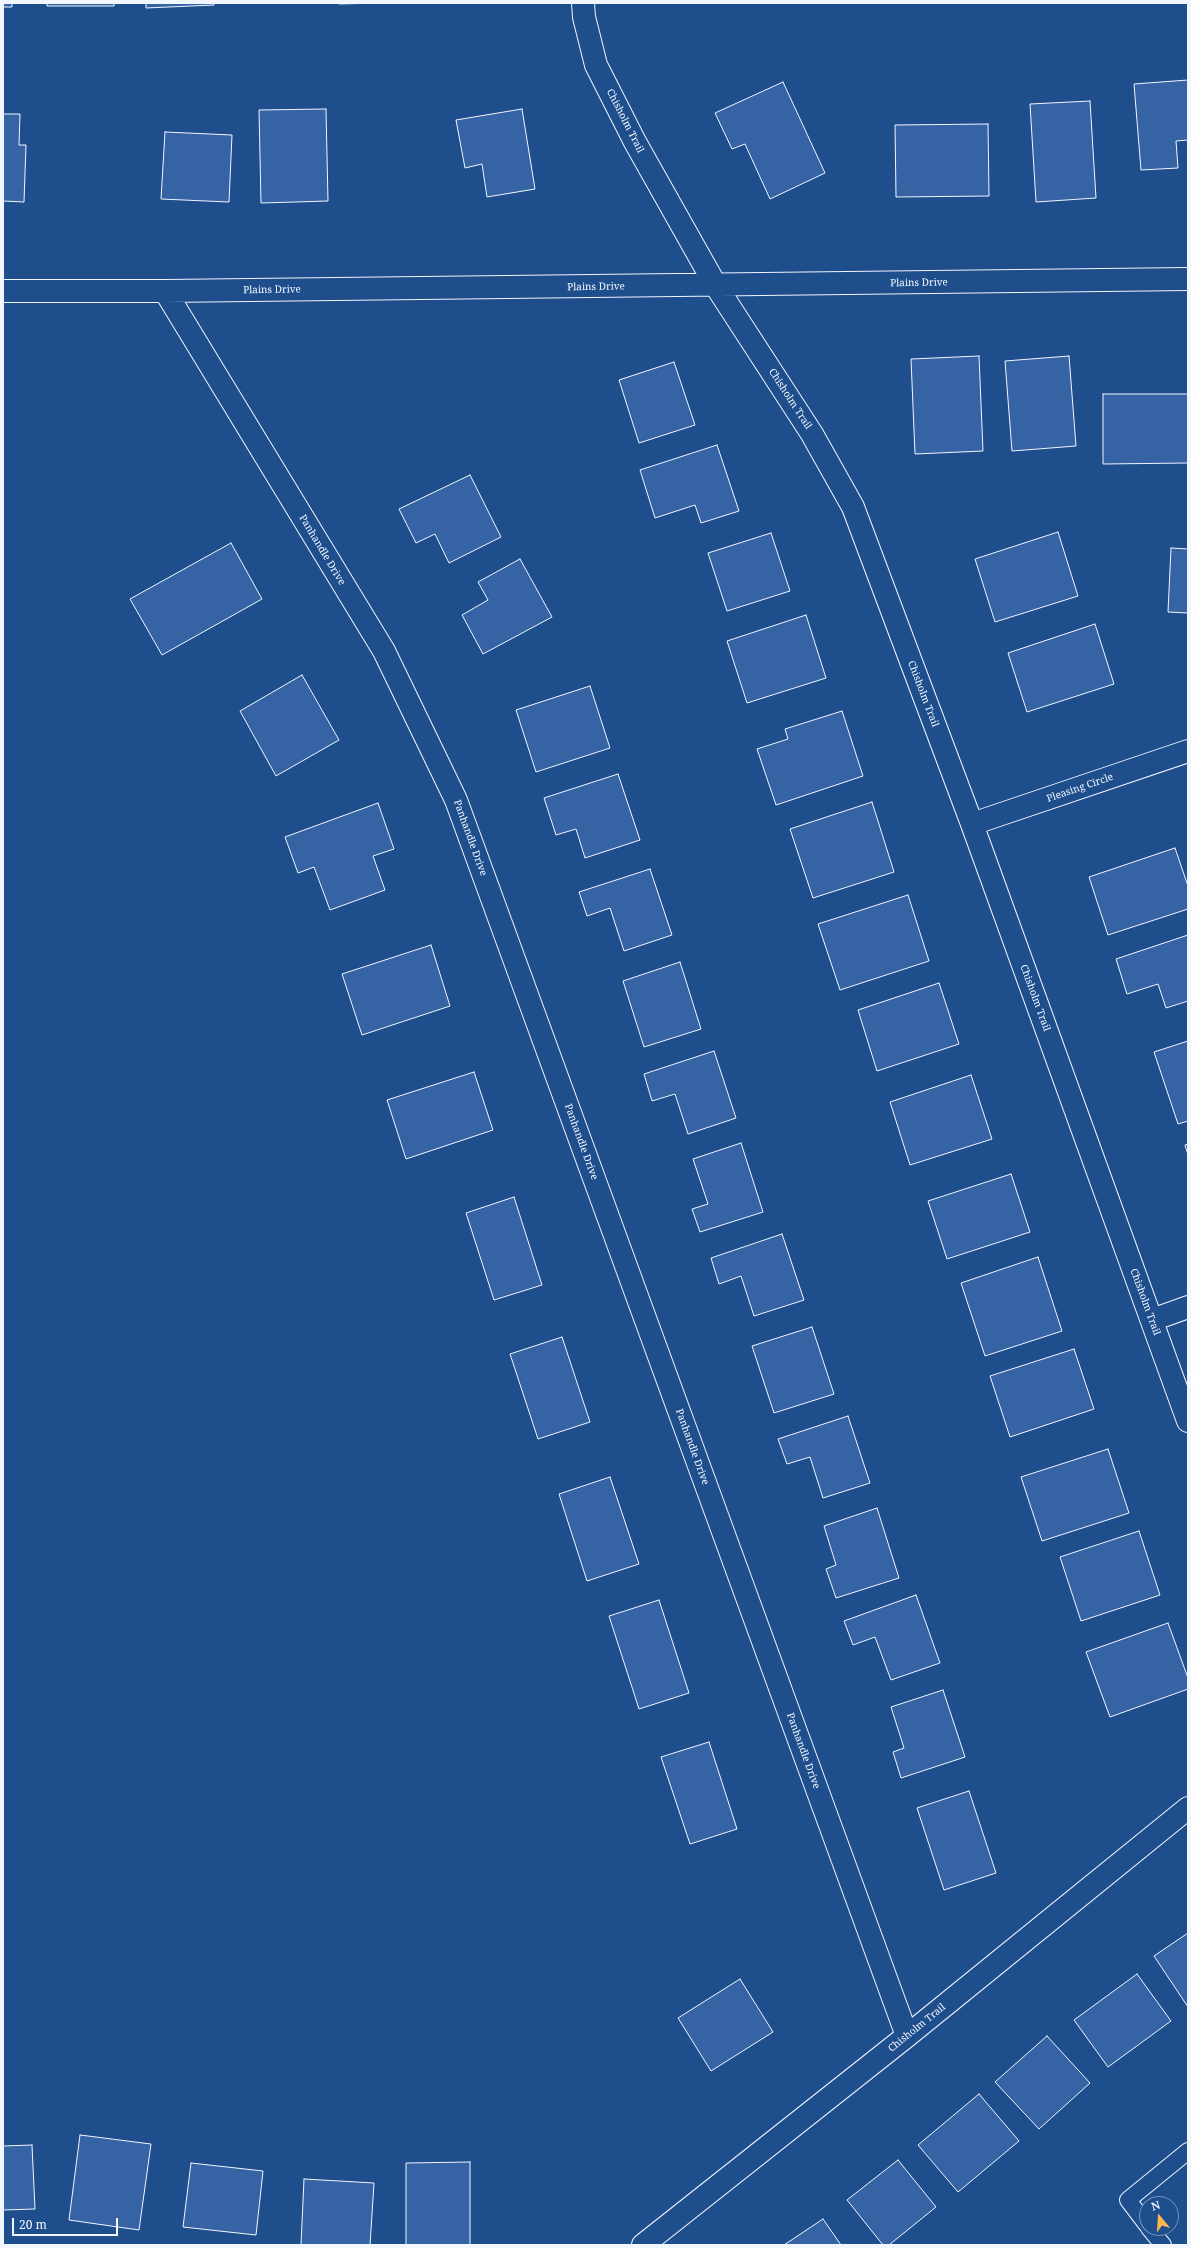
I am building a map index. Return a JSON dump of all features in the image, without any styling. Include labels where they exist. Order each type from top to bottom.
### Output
[{"type":"street","name":"Chisholm Trail","points":[[583,3],[584,17],[596,65],[635,142],[716,286],[812,434],[853,507],[972,824],[1188,1421]]},
{"type":"street","name":"Plains Drive","points":[[3,290],[165,291],[716,286],[1188,279]]},
{"type":"street","name":"Panhandle Drive","points":[[165,291],[384,651],[456,800],[907,2036]]},
{"type":"street","name":"Pleasing Circle","points":[[972,824],[1188,751]]},
{"type":"street","points":[[1152,1320],[1188,1308]]},
{"type":"street","name":"Chisholm Trail","points":[[644,2245],[907,2036],[1188,1808]]},
{"type":"lane","points":[[1139,2214],[1128,2200],[1188,2151]]},
{"type":"lane","points":[[1156,2236],[1163,2245]]},
{"type":"building","points":[[3,3],[12,3],[12,7],[3,7]]},
{"type":"building","points":[[47,3],[114,3],[114,6],[47,6]]},
{"type":"building","points":[[146,3],[214,3],[214,5],[146,8]]},
{"type":"building","points":[[339,3],[379,3],[339,4]]},
{"type":"building","points":[[1188,80],[1188,140],[1176,141],[1178,168],[1141,170],[1134,84]]},
{"type":"building","points":[[783,82],[825,173],[770,199],[745,144],[732,149],[715,113]]},
{"type":"building","points":[[1090,101],[1096,198],[1036,202],[1030,104]]},
{"type":"building","points":[[326,109],[328,201],[261,203],[259,110]]},
{"type":"building","points":[[522,109],[535,189],[487,197],[482,164],[465,168],[456,120]]},
{"type":"building","points":[[3,114],[20,114],[19,145],[26,145],[24,202],[3,201]]},
{"type":"building","points":[[988,124],[989,196],[896,197],[895,125]]},
{"type":"building","points":[[165,132],[232,135],[229,202],[161,199]]},
{"type":"building","points":[[979,356],[983,451],[915,454],[911,359]]},
{"type":"building","points":[[1069,356],[1076,446],[1012,451],[1005,361]]},
{"type":"building","points":[[674,362],[695,425],[639,443],[619,380]]},
{"type":"building","points":[[1103,394],[1188,394],[1188,463],[1103,464]]},
{"type":"building","points":[[717,445],[739,511],[701,523],[695,505],[655,518],[640,470]]},
{"type":"building","points":[[470,475],[501,537],[449,563],[435,534],[416,543],[399,509]]},
{"type":"building","points":[[1058,532],[1078,596],[995,622],[975,559]]},
{"type":"building","points":[[771,533],[790,591],[727,611],[708,553]]},
{"type":"building","points":[[231,543],[262,599],[162,655],[130,599]]},
{"type":"building","points":[[1171,548],[1188,549],[1188,613],[1168,612]]},
{"type":"building","points":[[520,559],[552,617],[483,654],[462,615],[488,600],[478,582]]},
{"type":"building","points":[[806,615],[826,678],[747,703],[727,641]]},
{"type":"building","points":[[1095,624],[1114,684],[1027,712],[1008,653]]},
{"type":"building","points":[[302,675],[339,740],[276,776],[240,711]]},
{"type":"building","points":[[590,686],[610,748],[536,772],[516,710]]},
{"type":"building","points":[[842,711],[863,776],[776,805],[757,749],[788,739],[785,729]]},
{"type":"building","points":[[618,774],[640,840],[585,858],[576,829],[556,835],[544,798]]},
{"type":"building","points":[[872,802],[894,872],[813,898],[790,829]]},
{"type":"building","points":[[378,803],[394,849],[373,856],[385,890],[330,910],[314,867],[298,873],[285,837]]},
{"type":"building","points":[[1175,848],[1188,886],[1188,909],[1108,935],[1089,877]]},
{"type":"building","points":[[650,869],[672,935],[624,951],[610,908],[587,916],[579,892]]},
{"type":"building","points":[[908,895],[929,961],[840,990],[818,924]]},
{"type":"building","points":[[1188,935],[1188,1001],[1166,1008],[1158,984],[1127,994],[1116,959]]},
{"type":"building","points":[[431,945],[450,1006],[362,1035],[342,974]]},
{"type":"building","points":[[680,962],[701,1029],[644,1047],[623,981]]},
{"type":"building","points":[[939,983],[959,1044],[877,1071],[858,1010]]},
{"type":"building","points":[[1188,1041],[1188,1121],[1178,1124],[1154,1052]]},
{"type":"building","points":[[714,1051],[736,1118],[688,1134],[675,1094],[652,1101],[644,1074]]},
{"type":"building","points":[[474,1072],[493,1130],[406,1159],[387,1100]]},
{"type":"building","points":[[971,1075],[992,1139],[910,1165],[890,1102]]},
{"type":"building","points":[[741,1143],[763,1212],[700,1232],[692,1209],[708,1204],[693,1159]]},
{"type":"building","points":[[1188,1144],[1188,1155],[1185,1145]]},
{"type":"building","points":[[1011,1174],[1030,1232],[947,1259],[928,1201]]},
{"type":"building","points":[[514,1197],[542,1285],[494,1300],[466,1213]]},
{"type":"building","points":[[782,1234],[804,1300],[754,1316],[741,1276],[719,1284],[711,1258]]},
{"type":"building","points":[[1038,1257],[1062,1331],[985,1356],[961,1283]]},
{"type":"building","points":[[812,1327],[834,1394],[774,1413],[752,1346]]},
{"type":"building","points":[[562,1337],[590,1422],[538,1439],[510,1354]]},
{"type":"building","points":[[1074,1349],[1094,1409],[1010,1437],[990,1376]]},
{"type":"building","points":[[848,1416],[870,1483],[823,1498],[810,1457],[787,1464],[778,1439]]},
{"type":"building","points":[[1108,1449],[1129,1513],[1042,1541],[1021,1477]]},
{"type":"building","points":[[610,1477],[639,1564],[587,1581],[559,1494]]},
{"type":"building","points":[[877,1508],[899,1578],[836,1598],[826,1569],[836,1565],[824,1526]]},
{"type":"building","points":[[1139,1531],[1160,1595],[1081,1621],[1060,1557]]},
{"type":"building","points":[[916,1595],[940,1663],[891,1680],[875,1637],[853,1645],[844,1621]]},
{"type":"building","points":[[659,1600],[689,1693],[639,1709],[609,1616]]},
{"type":"building","points":[[1168,1623],[1188,1678],[1188,1689],[1110,1717],[1086,1652]]},
{"type":"building","points":[[943,1690],[965,1757],[901,1778],[893,1752],[904,1748],[891,1707]]},
{"type":"building","points":[[709,1742],[737,1829],[690,1844],[661,1757]]},
{"type":"building","points":[[969,1791],[996,1873],[944,1890],[917,1808]]},
{"type":"building","points":[[1188,1933],[1188,2007],[1154,1956]]},
{"type":"building","points":[[1137,1974],[1171,2021],[1108,2067],[1074,2020]]},
{"type":"building","points":[[740,1979],[773,2032],[711,2071],[678,2018]]},
{"type":"building","points":[[1047,2036],[1090,2083],[1039,2129],[995,2082]]},
{"type":"building","points":[[979,2094],[1019,2141],[958,2192],[918,2145]]},
{"type":"building","points":[[80,2135],[151,2144],[139,2230],[69,2220]]},
{"type":"building","points":[[32,2145],[35,2209],[3,2210],[3,2146]]},
{"type":"building","points":[[898,2160],[936,2207],[889,2245],[883,2245],[847,2200]]},
{"type":"building","points":[[470,2162],[470,2245],[406,2245],[406,2163]]},
{"type":"building","points":[[191,2163],[263,2171],[256,2235],[183,2227]]},
{"type":"building","points":[[304,2179],[374,2183],[370,2245],[301,2245]]},
{"type":"building","points":[[823,2219],[841,2245],[784,2245]]}]
